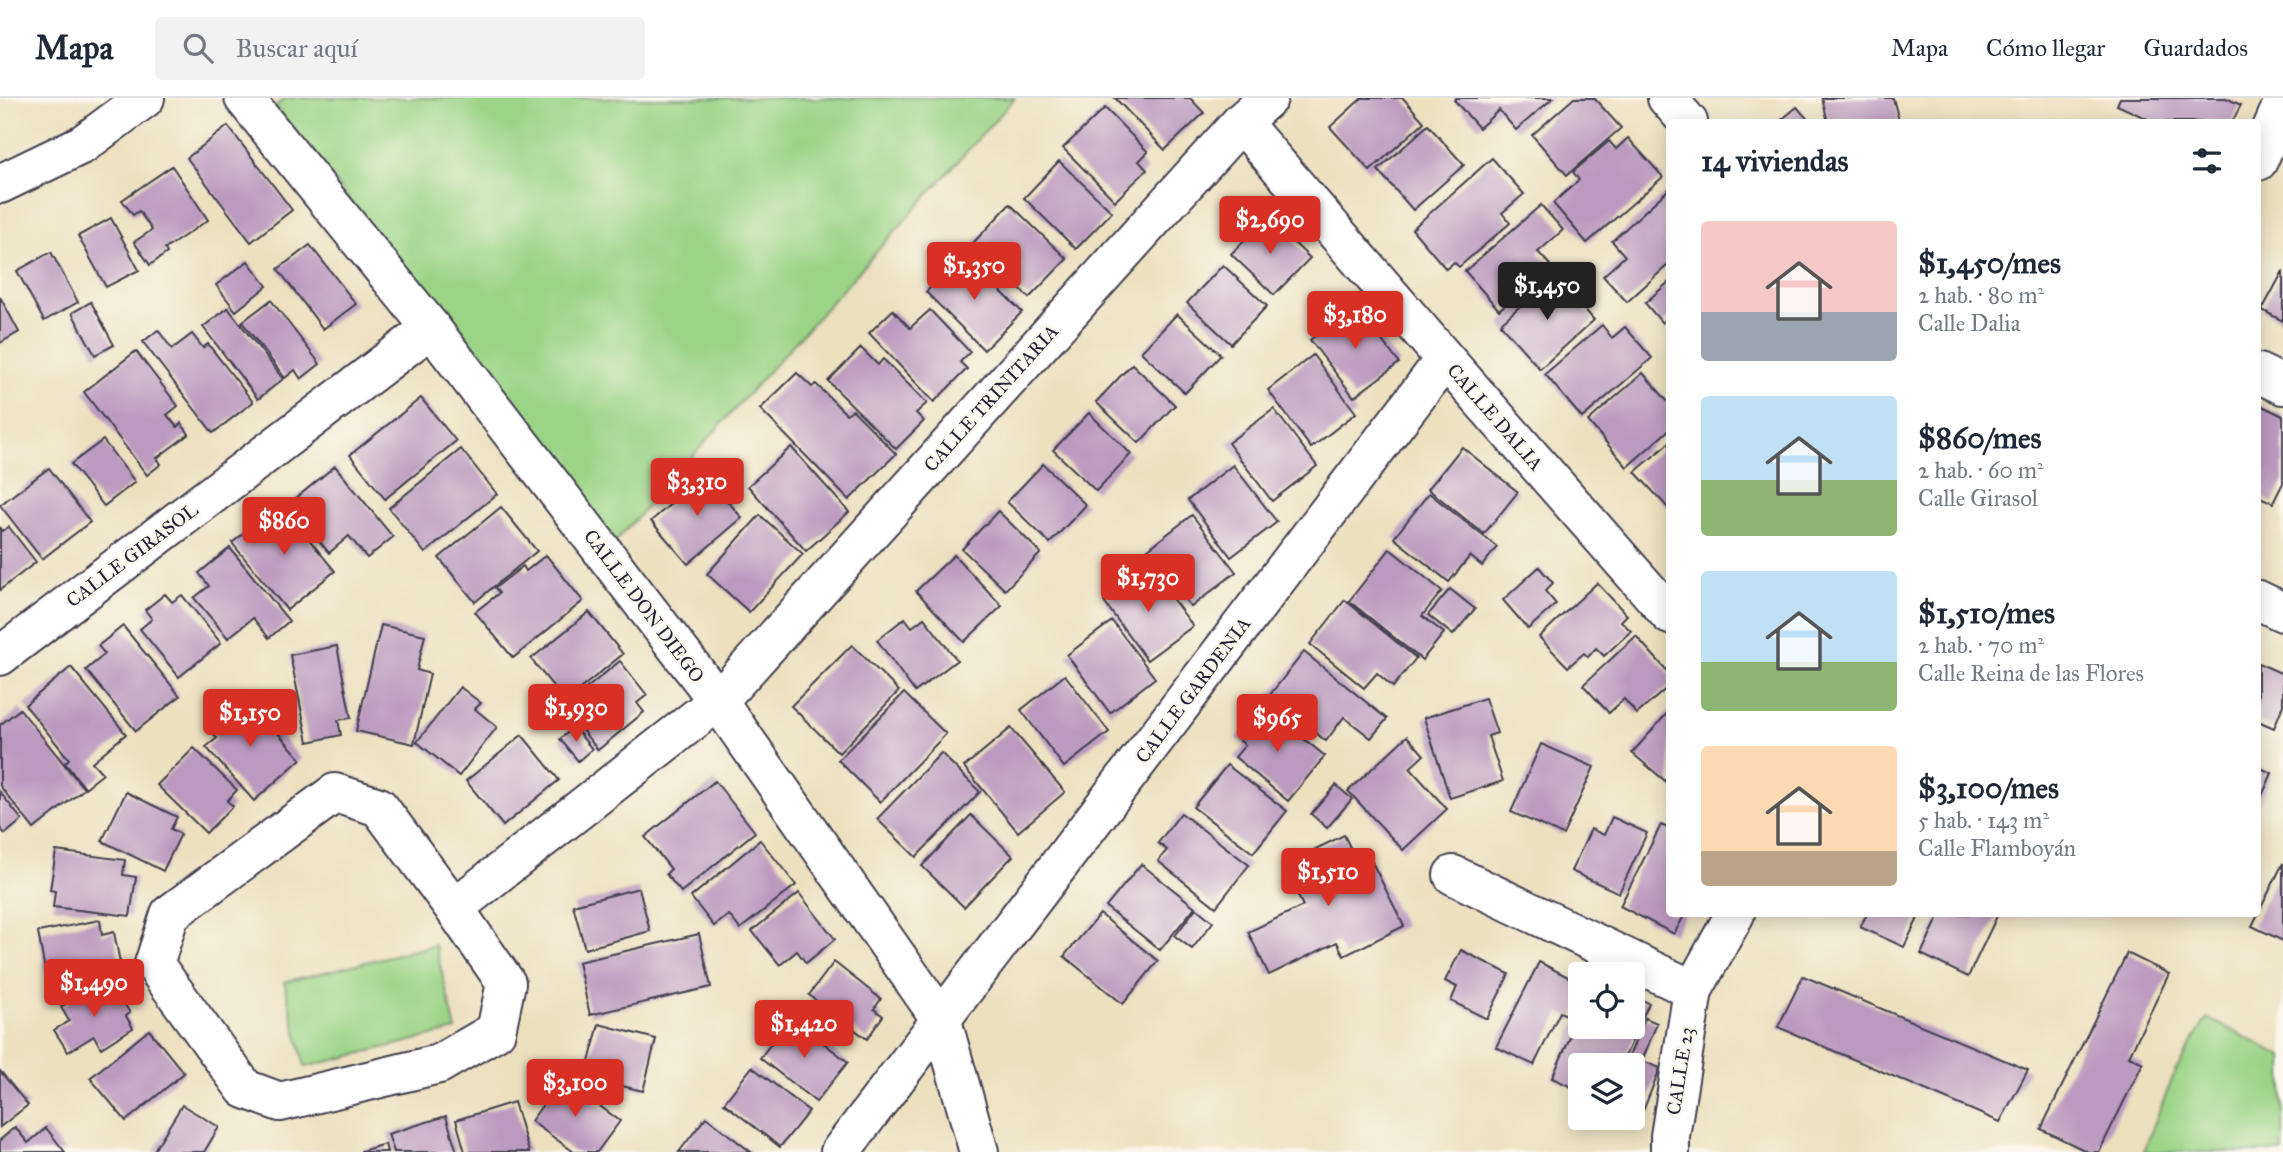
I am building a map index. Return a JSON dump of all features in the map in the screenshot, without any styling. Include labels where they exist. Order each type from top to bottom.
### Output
[{"type":"street","points":[[0,184],[83,144],[145,98]]},
{"type":"street","name":"CALLE DON DIEGO","points":[[244,98],[431,328],[718,701],[942,1021],[979,1152]]},
{"type":"street","points":[[1667,98],[1685,119]]},
{"type":"street","points":[[2261,153],[2283,103]]},
{"type":"street","name":"CALLE DALIA","points":[[1255,110],[1445,359],[1666,610]]},
{"type":"street","name":"CALLE TRINITARIA","points":[[454,908],[718,701],[1255,110]]},
{"type":"street","name":"CALLE GIRASOL","points":[[0,656],[431,328]]},
{"type":"street","name":"CALLE GARDENIA","points":[[942,1021],[1445,359]]},
{"type":"street","points":[[2261,374],[2283,385]]},
{"type":"street","points":[[2261,601],[2283,612]]},
{"type":"street","points":[[335,793],[379,807],[454,908],[506,983],[496,1031],[439,1064],[280,1102],[245,1089],[154,964],[170,914],[335,793]]},
{"type":"street","points":[[1453,875],[1693,990]]},
{"type":"street","name":"CALLE 23","points":[[1670,1152],[1670,1136],[1693,990],[1733,917]]},
{"type":"street","points":[[840,1152],[942,1021]]},
{"type":"green space","points":[[286,98],[1015,98],[615,542],[276,106]]},
{"type":"green space","points":[[435,945],[456,1030],[305,1067],[284,982]]},
{"type":"green space","points":[[2207,1018],[2283,1056],[2283,1152],[2143,1152],[2175,1072]]},
{"type":"building","points":[[1115,98],[1190,98],[1204,113],[1165,150]]},
{"type":"building","points":[[1362,98],[1403,98],[1424,122],[1370,171],[1330,127]]},
{"type":"building","points":[[1553,98],[1516,130],[1499,110],[1479,128],[1454,100]]},
{"type":"building","points":[[1574,98],[1594,98],[1621,128],[1567,175],[1532,135]]},
{"type":"building","points":[[1822,98],[1893,98],[1898,119],[1827,119]]},
{"type":"building","points":[[2120,98],[2226,98],[2241,105],[2234,119],[2147,119],[2117,105]]},
{"type":"building","points":[[1797,107],[1807,119],[1783,119]]},
{"type":"building","points":[[1105,108],[1148,152],[1139,161],[1147,170],[1115,201],[1063,148]]},
{"type":"building","points":[[1428,125],[1464,165],[1413,210],[1378,170]]},
{"type":"building","points":[[228,126],[292,210],[251,242],[187,158]]},
{"type":"building","points":[[1628,138],[1663,177],[1587,243],[1553,203],[1579,180],[1573,172],[1609,141],[1616,149]]},
{"type":"building","points":[[1492,158],[1524,194],[1502,213],[1510,223],[1459,267],[1454,262],[1446,269],[1412,229]]},
{"type":"building","points":[[1059,161],[1112,212],[1076,249],[1024,198]]},
{"type":"building","points":[[172,166],[208,220],[165,249],[167,253],[150,265],[134,242],[152,230],[139,211],[133,215],[122,200]]},
{"type":"building","points":[[1666,192],[1666,267],[1627,302],[1603,276],[1625,256],[1612,241]]},
{"type":"building","points":[[1010,204],[1067,259],[1029,298],[973,243]]},
{"type":"building","points":[[1541,205],[1563,230],[1538,252],[1550,265],[1499,310],[1465,271]]},
{"type":"building","points":[[1267,217],[1310,258],[1274,295],[1231,254]]},
{"type":"building","points":[[111,218],[139,270],[106,287],[78,236]]},
{"type":"building","points":[[310,245],[356,304],[323,329],[278,269]]},
{"type":"building","points":[[51,252],[78,302],[44,321],[17,271]]},
{"type":"building","points":[[963,254],[1022,312],[984,350],[926,292]]},
{"type":"building","points":[[248,261],[267,286],[236,311],[216,285]]},
{"type":"building","points":[[1223,265],[1267,306],[1231,344],[1187,303]]},
{"type":"building","points":[[2283,271],[2283,321],[2262,310]]},
{"type":"building","points":[[1555,275],[1594,320],[1540,369],[1500,324]]},
{"type":"building","points":[[1666,285],[1666,320],[1662,323],[1645,303]]},
{"type":"building","points":[[0,297],[19,332],[0,343]]},
{"type":"building","points":[[271,300],[320,364],[301,379],[295,370],[285,378],[242,322]]},
{"type":"building","points":[[91,302],[114,345],[95,355],[72,313]]},
{"type":"building","points":[[1355,305],[1399,363],[1354,397],[1310,340]]},
{"type":"building","points":[[228,308],[283,379],[258,399],[203,327]]},
{"type":"building","points":[[893,310],[910,328],[930,310],[970,352],[960,362],[967,369],[934,402],[869,333]]},
{"type":"building","points":[[1177,314],[1221,355],[1185,393],[1141,352]]},
{"type":"building","points":[[1602,325],[1612,338],[1625,327],[1652,358],[1582,418],[1545,374]]},
{"type":"building","points":[[158,330],[172,349],[192,334],[203,348],[208,344],[253,402],[213,433],[143,342]]},
{"type":"building","points":[[861,348],[878,365],[883,359],[927,403],[916,413],[924,421],[896,449],[828,381]]},
{"type":"building","points":[[136,351],[178,406],[167,415],[177,427],[181,423],[189,434],[157,458],[161,464],[147,475],[84,392]]},
{"type":"building","points":[[1313,355],[1356,413],[1311,448],[1268,390]]},
{"type":"building","points":[[1132,364],[1175,405],[1139,443],[1096,402]]},
{"type":"building","points":[[797,373],[812,387],[816,384],[846,414],[853,410],[896,454],[849,500],[760,409]]},
{"type":"building","points":[[1643,373],[1666,399],[1666,433],[1627,467],[1588,421]]},
{"type":"building","points":[[421,398],[456,441],[385,499],[350,455]]},
{"type":"building","points":[[2261,405],[2283,416],[2283,483],[2273,503],[2261,497]]},
{"type":"building","points":[[1274,409],[1317,466],[1272,501],[1228,443]]},
{"type":"building","points":[[1089,413],[1131,454],[1096,491],[1053,450]]},
{"type":"building","points":[[103,440],[135,482],[104,506],[71,464]]},
{"type":"building","points":[[1666,445],[1666,506],[1635,472]]},
{"type":"building","points":[[791,447],[849,512],[806,551],[748,486]]},
{"type":"building","points":[[1462,447],[1518,492],[1484,534],[1428,489]]},
{"type":"building","points":[[461,449],[497,494],[425,553],[389,508]]},
{"type":"building","points":[[1043,464],[1086,505],[1050,543],[1007,502]]},
{"type":"building","points":[[1233,465],[1277,522],[1231,557],[1188,500]]},
{"type":"building","points":[[335,466],[393,537],[367,558],[349,536],[329,553],[289,504]]},
{"type":"building","points":[[49,468],[90,522],[42,559],[0,505]]},
{"type":"building","points":[[710,470],[724,486],[718,490],[742,518],[688,564],[651,521]]},
{"type":"building","points":[[1429,493],[1497,547],[1482,566],[1470,556],[1449,582],[1394,538]]},
{"type":"building","points":[[280,504],[335,571],[287,610],[232,543]]},
{"type":"building","points":[[501,507],[537,551],[475,602],[439,558]]},
{"type":"building","points":[[998,511],[1041,553],[1005,590],[962,549]]},
{"type":"building","points":[[760,515],[803,554],[749,612],[707,574]]},
{"type":"building","points":[[1192,515],[1236,572],[1191,607],[1147,550]]},
{"type":"building","points":[[9,527],[36,562],[0,590],[0,528],[2,531]]},
{"type":"building","points":[[230,548],[289,621],[269,638],[253,618],[228,638],[194,598],[209,586],[199,573]]},
{"type":"building","points":[[1390,549],[1442,591],[1422,616],[1444,633],[1422,660],[1349,601]]},
{"type":"building","points":[[546,555],[583,601],[513,658],[475,612],[499,593],[495,588],[523,566],[526,571]]},
{"type":"building","points":[[954,555],[1002,606],[964,642],[916,591]]},
{"type":"building","points":[[1539,567],[1553,583],[1545,591],[1556,604],[1528,629],[1503,600]]},
{"type":"building","points":[[1149,568],[1193,626],[1147,660],[1104,602]]},
{"type":"building","points":[[1597,583],[1627,615],[1621,621],[1631,631],[1604,656],[1596,648],[1588,657],[1584,653],[1568,667],[1539,637]]},
{"type":"building","points":[[1450,589],[1475,609],[1453,635],[1428,615]]},
{"type":"building","points":[[165,594],[172,602],[182,595],[221,643],[179,677],[140,629],[152,619],[145,610]]},
{"type":"building","points":[[1345,600],[1416,658],[1393,687],[1377,673],[1364,688],[1310,644]]},
{"type":"building","points":[[589,612],[623,654],[565,701],[531,659]]},
{"type":"building","points":[[905,618],[912,627],[924,618],[957,660],[915,692],[877,640]]},
{"type":"building","points":[[1112,621],[1155,678],[1110,713],[1067,655]]},
{"type":"building","points":[[381,625],[425,635],[417,670],[430,674],[414,744],[356,731]]},
{"type":"building","points":[[123,626],[180,696],[136,731],[86,670],[105,654],[98,646]]},
{"type":"building","points":[[1636,636],[1666,670],[1666,689],[1637,714],[1624,699],[1609,713],[1583,685]]},
{"type":"building","points":[[852,645],[899,691],[839,753],[791,706]]},
{"type":"building","points":[[337,646],[351,718],[338,720],[341,735],[308,742],[290,655]]},
{"type":"building","points":[[1304,652],[1387,719],[1371,738],[1344,717],[1326,741],[1269,696]]},
{"type":"building","points":[[620,661],[647,695],[637,703],[644,712],[598,750],[582,730],[596,719],[577,696]]},
{"type":"building","points":[[2261,664],[2283,674],[2283,705],[2274,728],[2261,722]]},
{"type":"building","points":[[71,667],[126,734],[92,762],[103,774],[85,788],[65,763],[69,759],[25,705]]},
{"type":"building","points":[[1065,675],[1109,732],[1064,767],[1021,710]]},
{"type":"building","points":[[460,687],[481,703],[475,709],[497,727],[459,776],[417,742]]},
{"type":"building","points":[[904,693],[946,734],[880,802],[838,760]]},
{"type":"building","points":[[1485,698],[1497,733],[1488,736],[1503,781],[1450,798],[1424,718]]},
{"type":"building","points":[[236,699],[247,712],[254,706],[301,759],[254,801],[206,747],[217,738],[206,725]]},
{"type":"building","points":[[1263,706],[1325,756],[1288,801],[1235,757],[1245,745],[1237,738]]},
{"type":"building","points":[[20,709],[84,789],[34,829],[0,786],[0,725]]},
{"type":"building","points":[[1666,715],[1666,782],[1632,753]]},
{"type":"building","points":[[574,727],[592,749],[578,761],[560,739]]},
{"type":"building","points":[[1011,728],[1065,792],[1018,832],[964,767]]},
{"type":"building","points":[[522,735],[559,780],[503,826],[466,781]]},
{"type":"building","points":[[1407,736],[1424,755],[1410,768],[1447,809],[1403,850],[1348,791]]},
{"type":"building","points":[[1541,744],[1594,767],[1563,835],[1511,812]]},
{"type":"building","points":[[194,748],[237,790],[227,801],[233,806],[206,833],[157,785]]},
{"type":"building","points":[[941,753],[980,792],[916,857],[877,819]]},
{"type":"building","points":[[1227,765],[1287,811],[1253,853],[1193,807]]},
{"type":"building","points":[[2261,768],[2272,773],[2261,798]]},
{"type":"building","points":[[715,781],[755,832],[681,892],[666,874],[671,869],[645,837]]},
{"type":"building","points":[[1336,785],[1352,799],[1327,828],[1311,814]]},
{"type":"building","points":[[0,792],[22,820],[5,834],[0,828]]},
{"type":"building","points":[[126,792],[177,817],[171,829],[181,834],[163,871],[102,841]]},
{"type":"building","points":[[1181,813],[1249,865],[1216,907],[1158,861],[1167,850],[1158,843]]},
{"type":"building","points":[[971,815],[1013,856],[964,907],[922,866]]},
{"type":"building","points":[[1612,817],[1647,833],[1619,893],[1571,871],[1591,829],[1604,835]]},
{"type":"building","points":[[1661,825],[1666,827],[1666,917],[1683,917],[1674,934],[1620,906]]},
{"type":"building","points":[[1344,835],[1360,868],[1372,862],[1404,926],[1344,956],[1337,942],[1269,975],[1248,932],[1303,906],[1283,865]]},
{"type":"building","points":[[760,840],[796,885],[740,929],[729,915],[714,926],[691,897]]},
{"type":"building","points":[[56,851],[125,860],[123,875],[136,877],[130,916],[53,907],[55,891],[50,890]]},
{"type":"building","points":[[2283,863],[2283,941],[2252,926],[2256,917],[2261,917],[2261,908]]},
{"type":"building","points":[[1141,864],[1195,907],[1160,950],[1106,907]]},
{"type":"building","points":[[639,888],[650,931],[585,949],[573,905]]},
{"type":"building","points":[[799,893],[835,939],[806,963],[797,951],[780,965],[752,931]]},
{"type":"building","points":[[1196,908],[1213,922],[1192,949],[1175,936]]},
{"type":"building","points":[[1100,914],[1158,961],[1123,1004],[1064,956]]},
{"type":"building","points":[[1865,917],[1919,917],[1904,947],[1860,927]]},
{"type":"building","points":[[1939,917],[1997,917],[1968,977],[1921,954]]},
{"type":"building","points":[[100,920],[102,935],[114,932],[122,973],[48,987],[38,932]]},
{"type":"building","points":[[699,934],[711,987],[590,1015],[578,962]]},
{"type":"building","points":[[1461,950],[1509,974],[1487,1019],[1451,1001],[1457,987],[1445,981]]},
{"type":"building","points":[[2127,953],[2169,974],[2129,1056],[2143,1063],[2099,1152],[2088,1152],[2041,1129]]},
{"type":"building","points":[[834,962],[881,999],[874,1009],[883,1016],[867,1039],[809,995]]},
{"type":"building","points":[[1539,962],[1568,977],[1568,1016],[1560,1012],[1534,1065],[1496,1047]]},
{"type":"building","points":[[1803,976],[2028,1070],[2000,1122],[1778,1027]]},
{"type":"building","points":[[98,983],[107,997],[116,991],[130,1013],[126,1016],[133,1028],[101,1048],[94,1036],[68,1052],[54,1030],[69,1021],[61,1007]]},
{"type":"building","points":[[791,1018],[848,1062],[816,1102],[760,1058]]},
{"type":"building","points":[[1645,1018],[1657,1023],[1645,1053],[1630,1053],[1636,1039],[1645,1039]]},
{"type":"building","points":[[599,1024],[656,1039],[643,1091],[585,1077]]},
{"type":"building","points":[[149,1030],[184,1073],[126,1121],[90,1078]]},
{"type":"building","points":[[1569,1039],[1633,1039],[1627,1053],[1568,1053],[1568,1085],[1552,1078]]},
{"type":"building","points":[[1645,1062],[1660,1068],[1645,1106]]},
{"type":"building","points":[[752,1067],[809,1111],[780,1147],[724,1103]]},
{"type":"building","points":[[0,1071],[28,1105],[0,1127]]},
{"type":"building","points":[[562,1078],[620,1121],[597,1152],[574,1152],[531,1121]]},
{"type":"building","points":[[514,1102],[529,1152],[465,1152],[456,1120]]},
{"type":"building","points":[[182,1105],[219,1127],[204,1152],[153,1152]]},
{"type":"building","points":[[446,1116],[457,1152],[394,1152],[388,1134]]},
{"type":"building","points":[[706,1117],[751,1152],[679,1152]]},
{"type":"building","points":[[15,1127],[28,1143],[46,1128],[65,1152],[0,1152],[0,1140]]},
{"type":"building","points":[[385,1144],[387,1152],[361,1152],[361,1151]]}]
